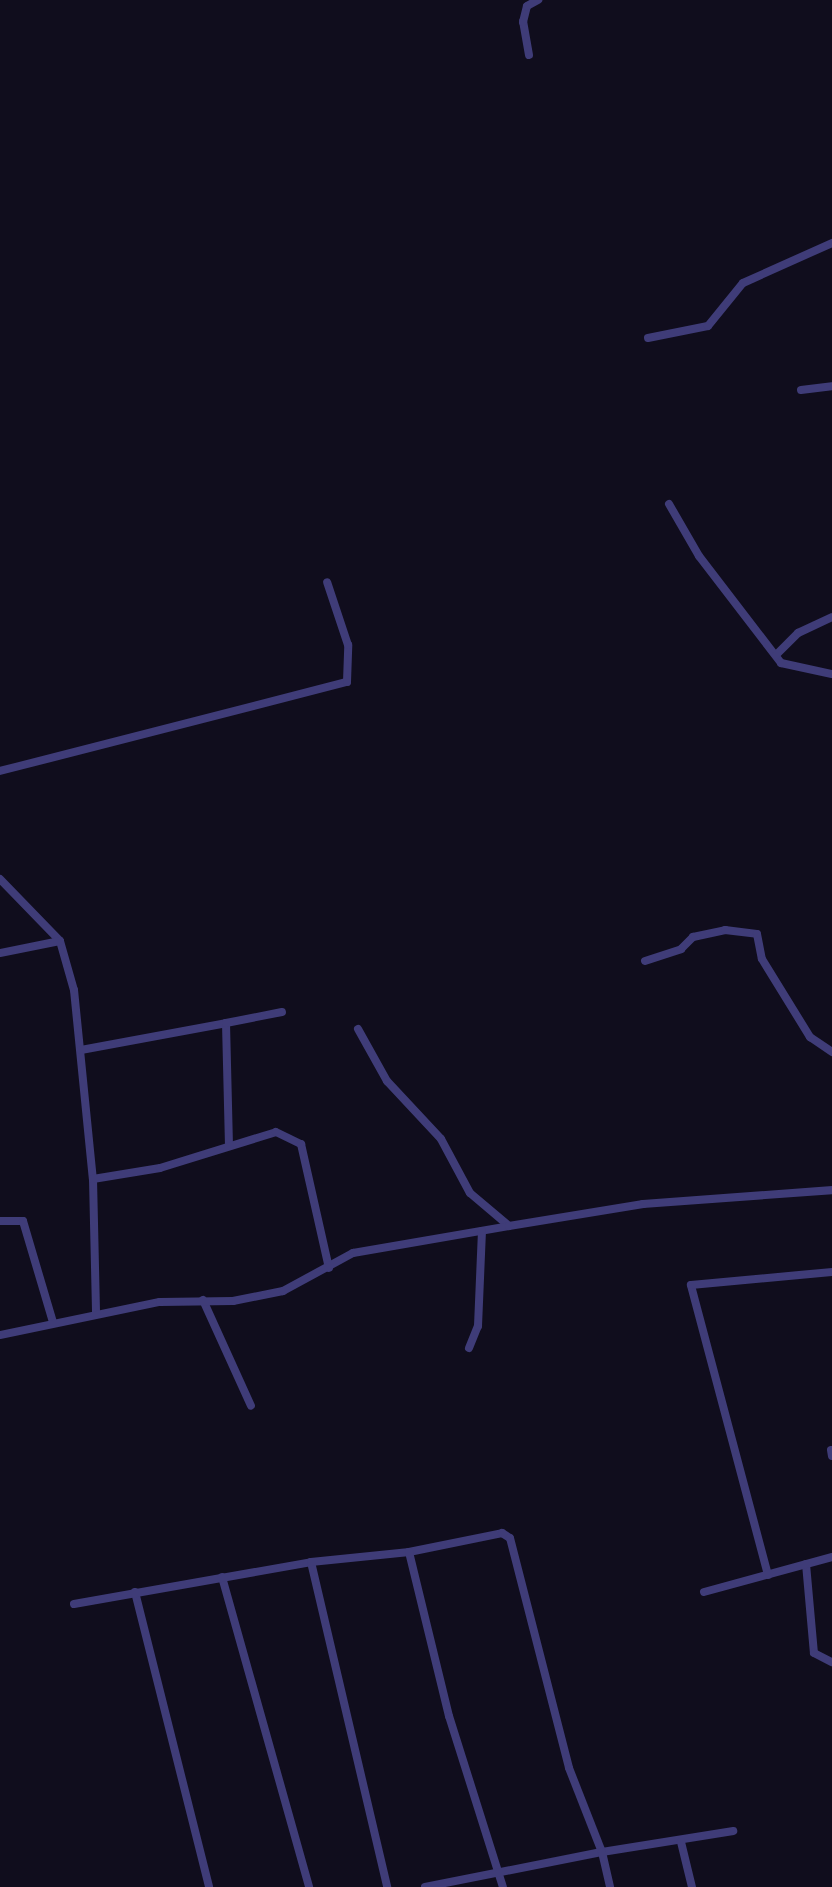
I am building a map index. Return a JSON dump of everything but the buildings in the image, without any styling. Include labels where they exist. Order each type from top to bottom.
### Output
[{"type":"street","points":[[529,55],[523,22],[527,6],[538,0]]},
{"type":"street","points":[[648,338],[708,326],[743,283],[832,243]]},
{"type":"street","points":[[801,390],[832,386]]},
{"type":"street","points":[[669,504],[699,556],[776,655],[791,669],[832,674]]},
{"type":"street","points":[[0,771],[347,682],[348,645],[327,582]]},
{"type":"street","points":[[776,655],[798,633],[832,618]]},
{"type":"street","points":[[0,879],[60,941],[81,1050],[93,1179],[96,1314]]},
{"type":"street","points":[[645,961],[681,949],[693,937],[725,930],[757,934],[762,959],[810,1037],[832,1052]]},
{"type":"street","points":[[0,953],[60,941]]},
{"type":"street","points":[[81,1050],[282,1012]]},
{"type":"street","points":[[226,1023],[229,1146]]},
{"type":"street","points":[[358,1029],[387,1081],[441,1139],[475,1200],[509,1226]]},
{"type":"street","points":[[93,1179],[276,1132],[302,1144],[329,1268]]},
{"type":"street","points":[[0,1335],[96,1314],[283,1291],[353,1253],[643,1203],[832,1190]]},
{"type":"street","points":[[0,1221],[23,1221],[53,1322]]},
{"type":"street","points":[[469,1348],[478,1326],[482,1231]]},
{"type":"street","points":[[768,1575],[691,1286],[832,1272]]},
{"type":"street","points":[[203,1300],[251,1406]]},
{"type":"street","points":[[74,1604],[311,1562],[409,1552],[502,1533],[510,1538],[569,1768],[602,1852],[611,1887]]},
{"type":"street","points":[[409,1552],[449,1716],[503,1887]]},
{"type":"street","points":[[704,1592],[832,1557]]},
{"type":"street","points":[[311,1562],[387,1887]]},
{"type":"street","points":[[806,1564],[813,1606],[811,1644],[814,1653],[832,1662]]},
{"type":"street","points":[[222,1577],[309,1887]]},
{"type":"street","points":[[135,1592],[209,1887]]},
{"type":"street","points":[[425,1887],[602,1852],[733,1832]]},
{"type":"street","points":[[681,1842],[692,1887]]}]
